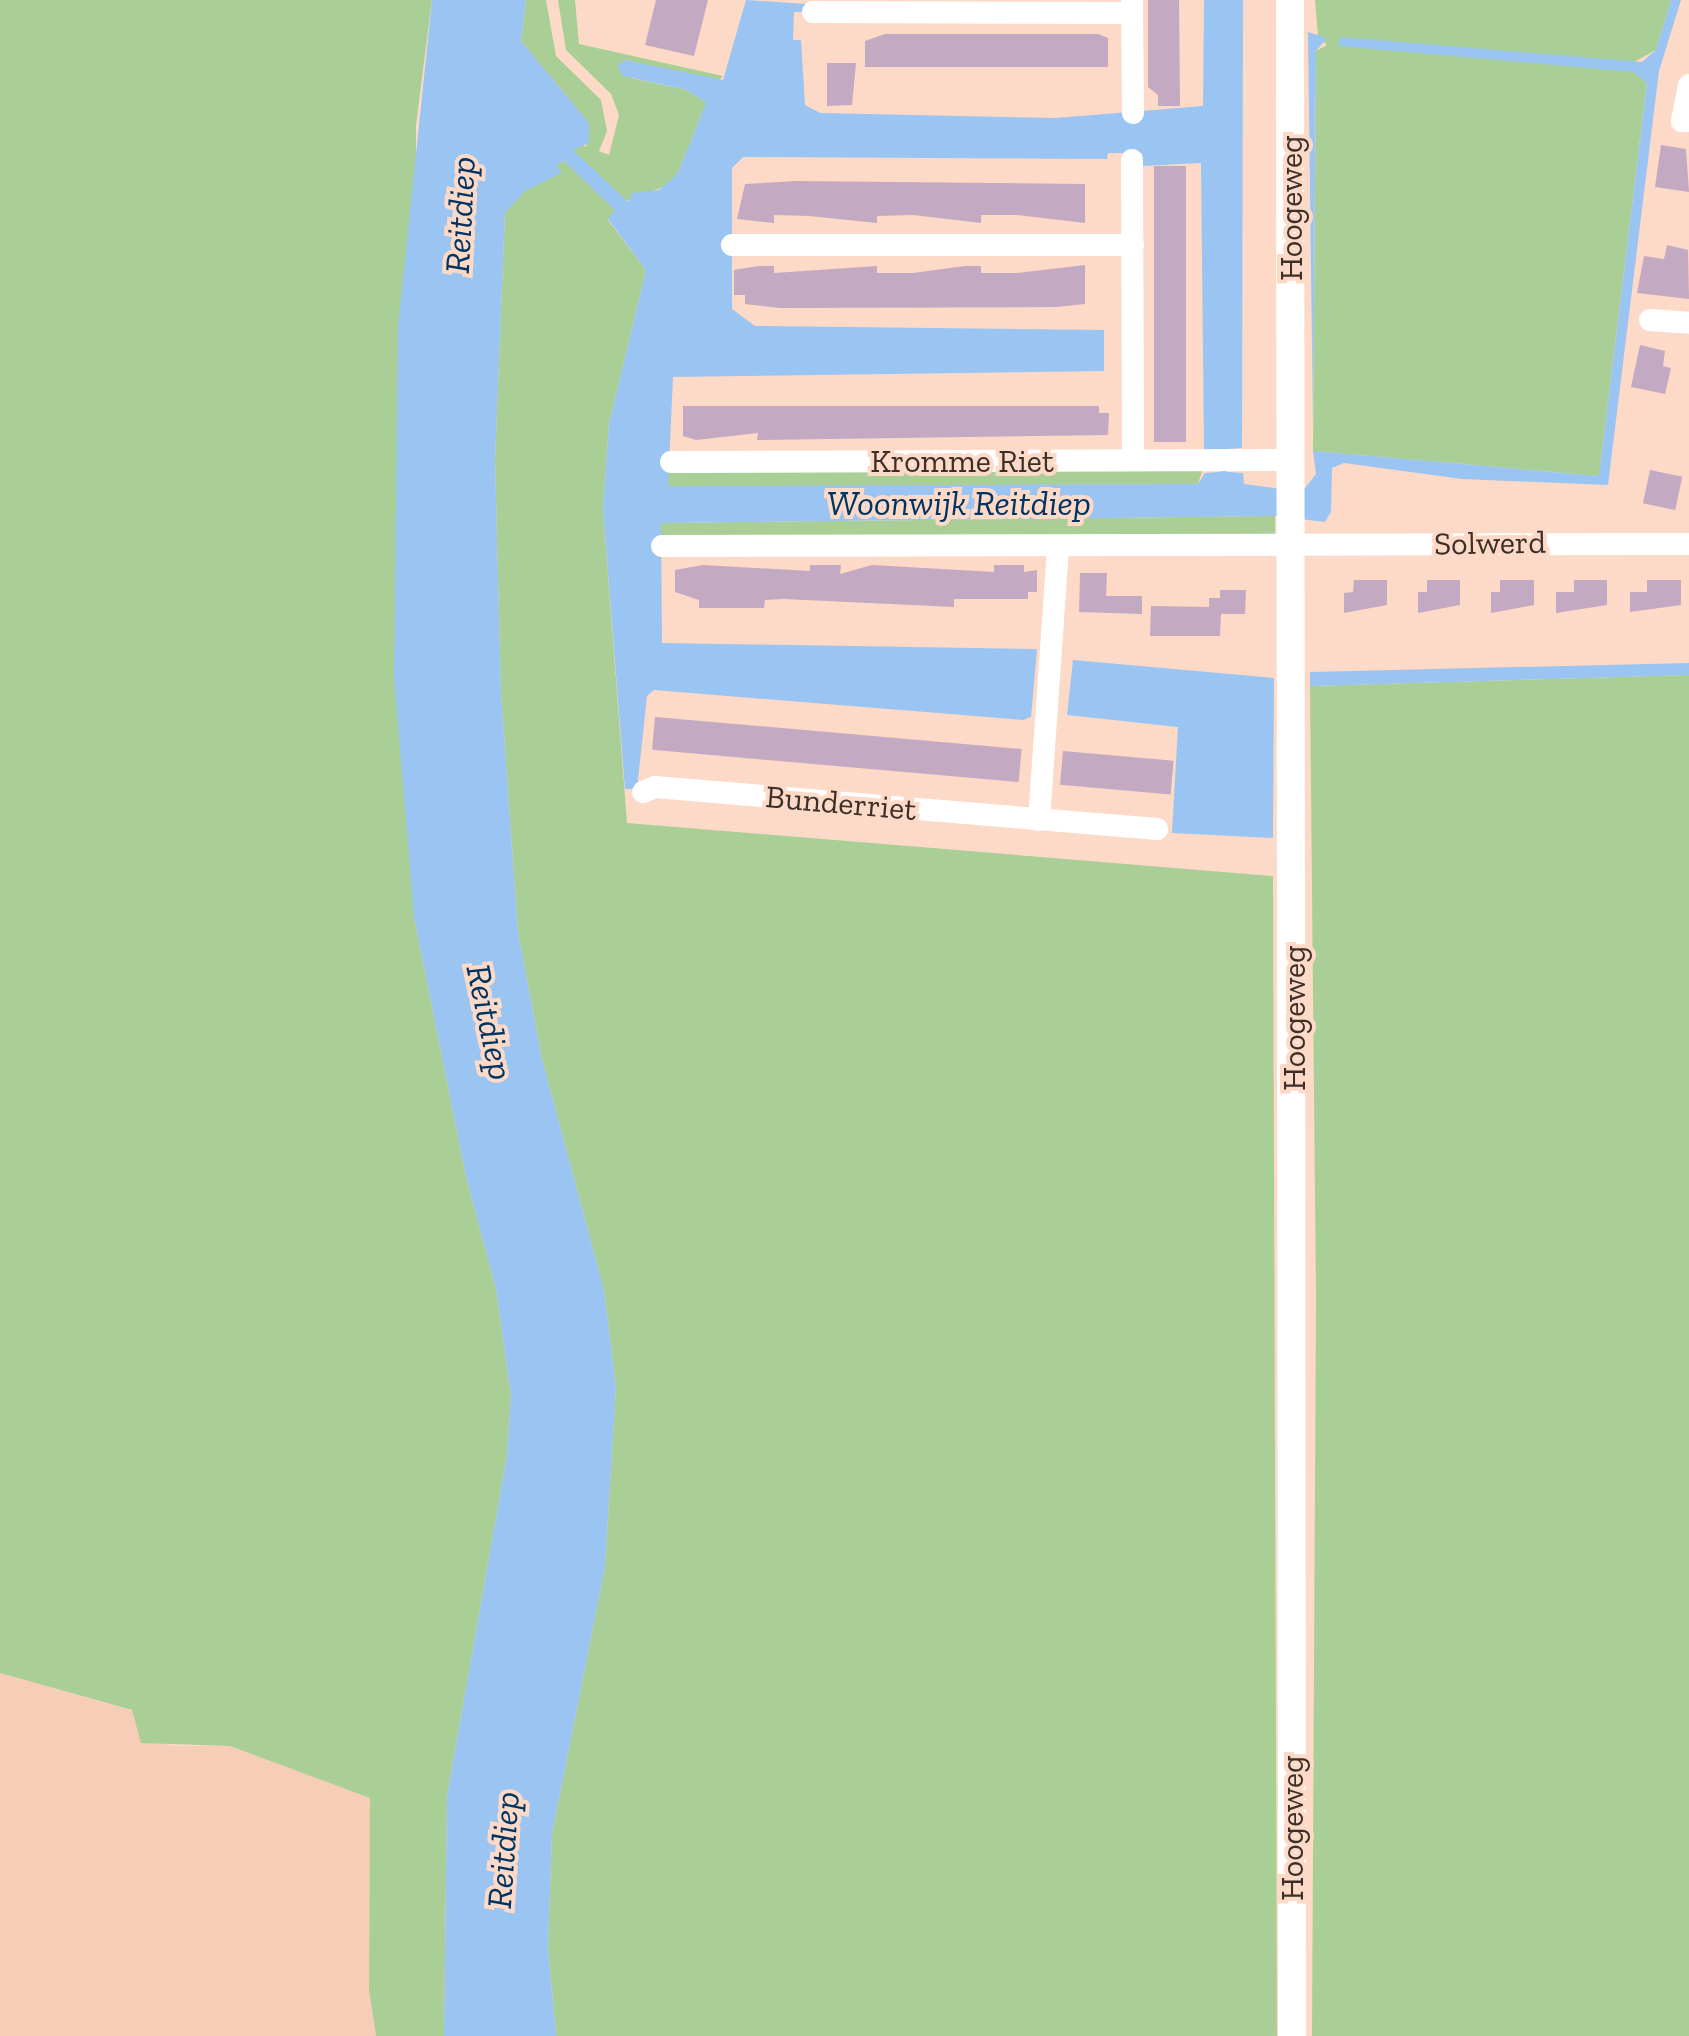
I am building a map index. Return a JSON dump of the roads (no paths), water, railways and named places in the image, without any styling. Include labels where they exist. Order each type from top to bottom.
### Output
[{"type":"street","name":"Hoogeweg","points":[[1290,0],[1292,2036]]},
{"type":"street","points":[[813,12],[1132,6],[1132,113]]},
{"type":"street","points":[[1689,85],[1682,121],[1689,122]]},
{"type":"street","points":[[1132,160],[1133,460]]},
{"type":"street","points":[[732,245],[1133,245]]},
{"type":"street","points":[[1650,320],[1689,324]]},
{"type":"street","name":"Kromme Riet","points":[[671,462],[1254,460],[1289,469]]},
{"type":"street","points":[[662,546],[1058,547],[1290,535]]},
{"type":"street","name":"Solwerd","points":[[1290,535],[1689,544]]},
{"type":"street","points":[[1040,820],[1058,547]]},
{"type":"street","name":"Bunderriet","points":[[643,792],[655,787],[1157,829]]},
{"type":"water","points":[[432,0],[526,0],[521,41],[589,123],[589,143],[573,150],[628,202],[632,193],[659,190],[678,173],[706,103],[687,90],[623,76],[617,66],[625,60],[723,80],[746,0],[806,4],[806,12],[794,12],[793,40],[801,40],[805,105],[820,113],[1056,118],[1203,106],[1204,0],[1243,0],[1242,448],[1227,449],[1227,472],[1243,473],[1244,484],[1302,492],[1316,474],[1313,451],[1599,476],[1647,83],[1633,72],[1339,46],[1340,37],[1642,62],[1656,50],[1671,0],[1681,0],[1659,71],[1608,485],[1462,479],[1344,463],[1332,468],[1331,512],[1325,522],[1275,516],[661,523],[662,643],[1037,649],[1031,717],[1023,720],[654,690],[647,696],[637,789],[625,789],[603,509],[609,424],[646,270],[608,219],[615,210],[564,161],[557,164],[561,173],[525,191],[505,213],[495,460],[501,693],[518,932],[542,1059],[604,1290],[616,1388],[605,1567],[552,1834],[548,1947],[556,2036],[444,2036],[447,1796],[507,1455],[511,1395],[496,1289],[466,1177],[414,917],[394,678],[398,327]],"holes":[[[1108,153],[1142,153],[1143,166],[1201,163],[1204,450],[1220,449],[1220,472],[1205,473],[1198,484],[668,486],[673,377],[1104,371],[1104,330],[755,326],[732,309],[732,168],[743,157],[1107,159]]]},
{"type":"water","points":[[1308,32],[1327,38],[1316,51],[1313,425]]},
{"type":"water","points":[[1073,660],[1274,678],[1273,838],[1172,833],[1178,727],[1067,715]]},
{"type":"water","points":[[1689,663],[1689,675],[1310,686],[1310,672]]},
{"type":"water label","name":"Reitdiep","points":[[460,215]]},
{"type":"water label","name":"Woonwijk Reitdiep","points":[[959,503]]},
{"type":"water label","name":"Reitdiep","points":[[490,1022]]},
{"type":"water label","name":"Reitdiep","points":[[503,1850]]}]
